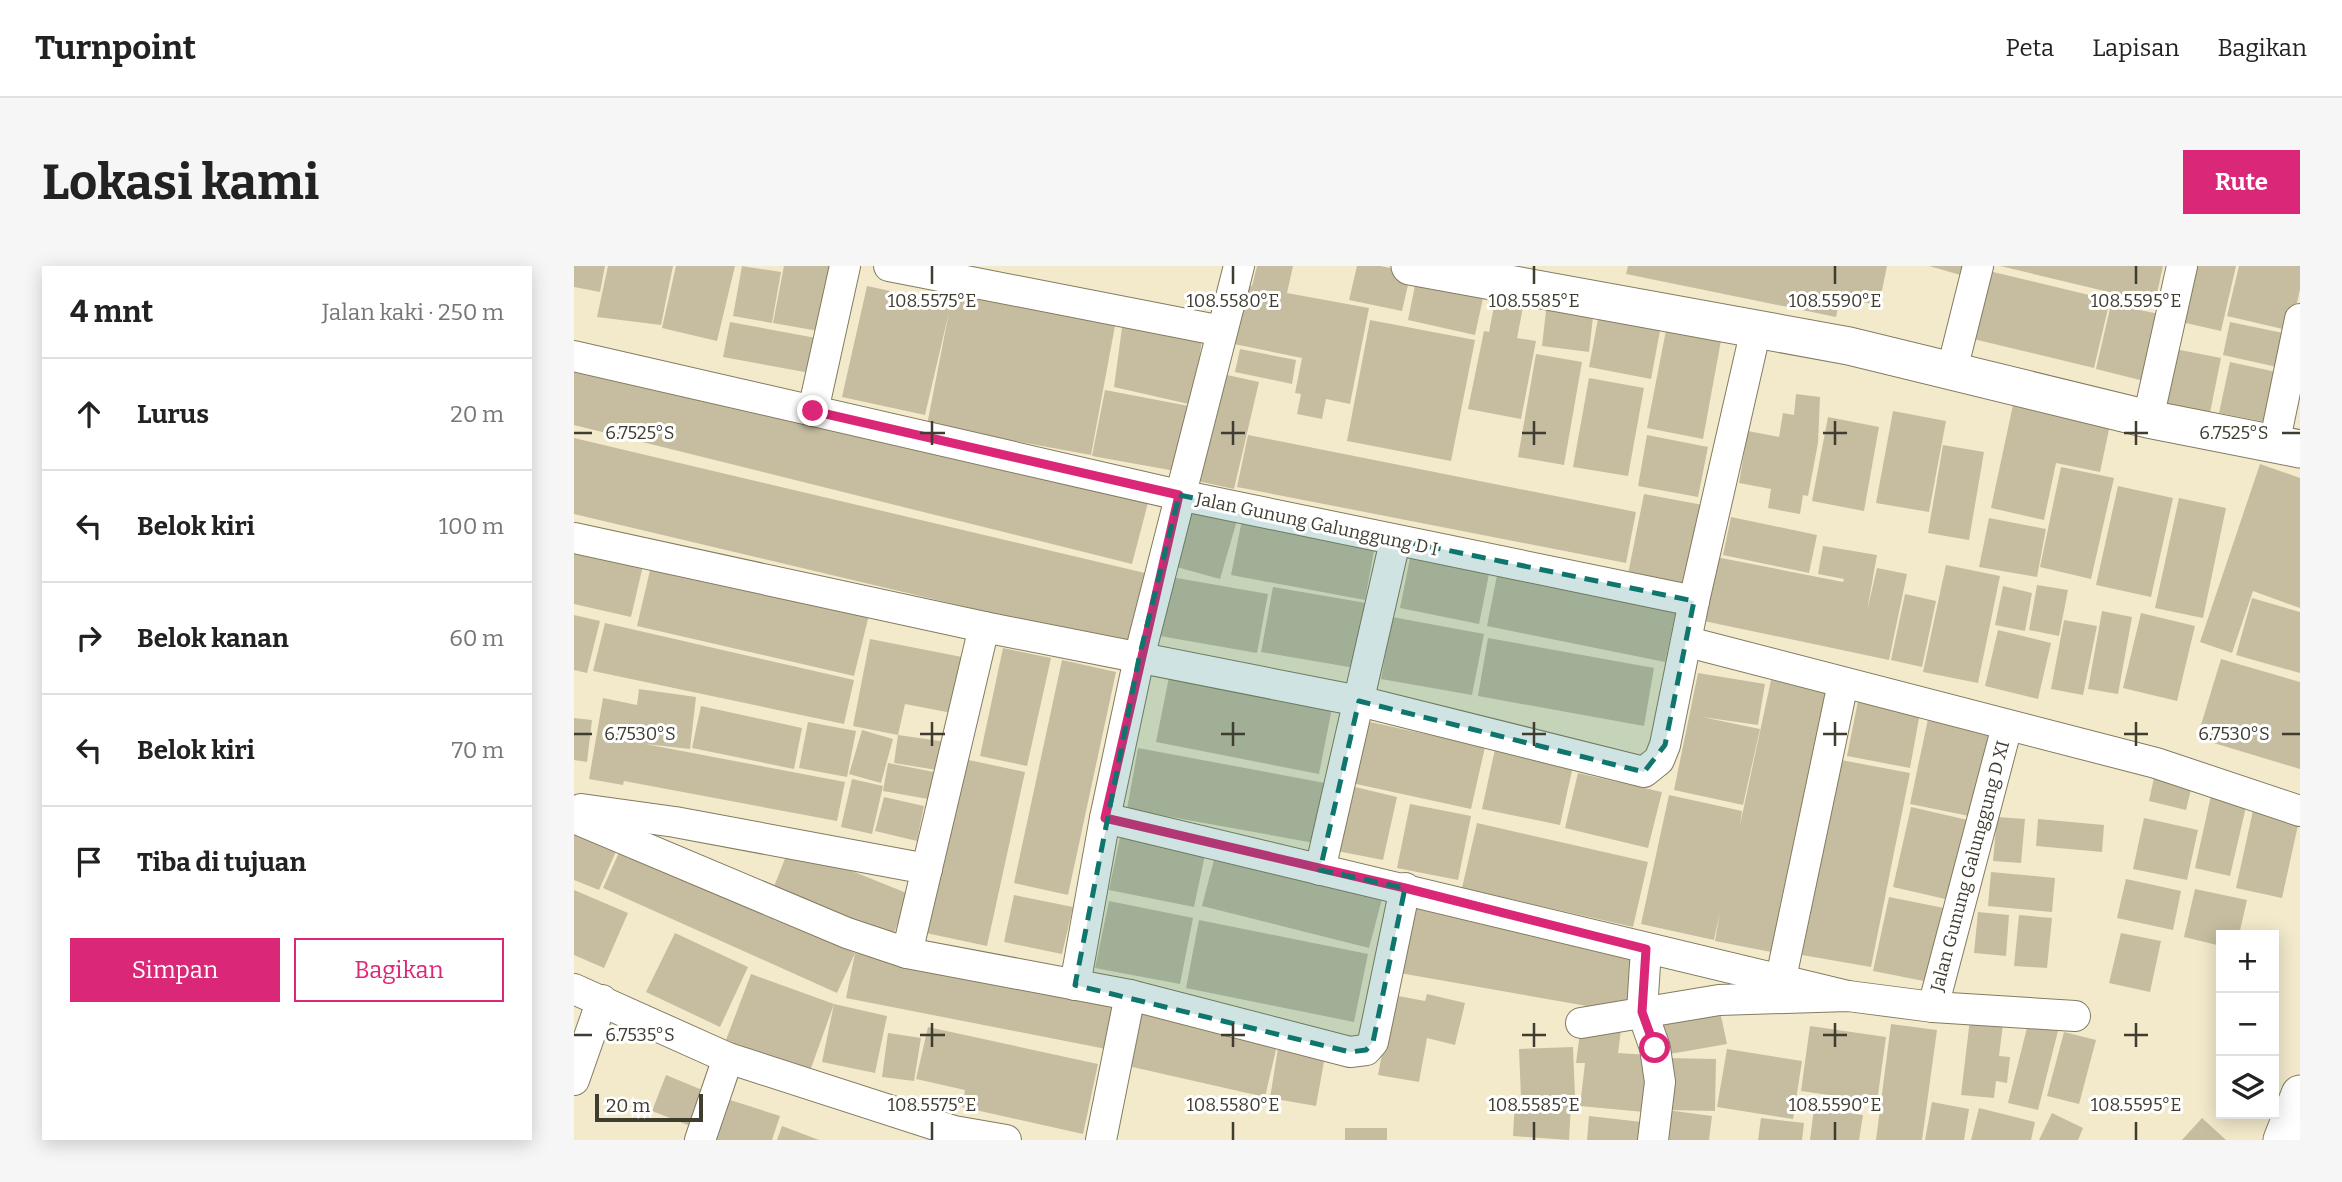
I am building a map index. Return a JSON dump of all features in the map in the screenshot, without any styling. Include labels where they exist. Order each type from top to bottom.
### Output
[{"type":"street","points":[[813,411],[845,266]]},
{"type":"street","points":[[889,266],[1222,331]]},
{"type":"street","points":[[1075,985],[1105,818],[1139,658],[1240,266]]},
{"type":"street","points":[[1952,370],[1978,266]]},
{"type":"street","points":[[2148,419],[2182,266]]},
{"type":"street","points":[[1420,267],[1849,346],[2148,419],[2287,447],[2300,319]]},
{"type":"street","points":[[574,538],[984,627],[1359,701],[1644,772],[1659,760],[1665,745],[1688,642],[1693,601],[1756,330]]},
{"type":"street","name":"Jalan Gunung Galunggung D I","points":[[574,356],[1179,495],[1693,601]]},
{"type":"street","points":[[1320,870],[1395,541]]},
{"type":"street","points":[[907,953],[984,627]]},
{"type":"street","points":[[1688,642],[2156,764],[2300,811]]},
{"type":"street","points":[[1781,978],[1843,683]]},
{"type":"street","name":"Jalan Gunung Galunggung D XI","points":[[1933,1007],[2007,726]]},
{"type":"street","points":[[574,808],[675,822],[927,869]]},
{"type":"street","points":[[574,818],[847,933],[907,953],[1130,995],[1350,1052],[1366,1050],[1373,1042],[1405,888]]},
{"type":"street","points":[[1105,818],[1848,996],[1933,1007],[2075,1016]]},
{"type":"street","points":[[1646,949],[1642,1012],[1655,1048],[1660,1082],[1653,1140]]},
{"type":"street","points":[[574,989],[602,1000],[674,1037],[728,1058],[953,1135],[1006,1140]]},
{"type":"street","points":[[1101,1140],[1130,995]]},
{"type":"street","points":[[1581,1023],[1719,1000],[1848,996]]},
{"type":"street","points":[[574,1080],[602,1000]]},
{"type":"street","points":[[700,1140],[728,1058]]},
{"type":"street","points":[[2282,1140],[2300,1094]]},
{"type":"highlighted area","points":[[1179,495],[1694,601],[1665,745],[1644,772],[1359,701],[1320,870],[1405,888],[1373,1042],[1366,1050],[1350,1052],[1075,985],[1139,658]]},
{"type":"building","points":[[574,266],[605,266],[600,292],[574,287]]},
{"type":"building","points":[[608,266],[673,266],[661,325],[597,317]]},
{"type":"building","points":[[676,266],[735,266],[717,341],[662,328]]},
{"type":"building","points":[[742,266],[781,272],[772,323],[733,316]]},
{"type":"building","points":[[784,266],[837,266],[824,332],[773,323]]},
{"type":"building","points":[[1257,266],[1293,266],[1287,293],[1369,308],[1350,404],[1326,399],[1322,419],[1297,414],[1301,394],[1295,393],[1302,358],[1234,344],[1245,284],[1252,286]]},
{"type":"building","points":[[1357,266],[1380,266],[1411,272],[1402,311],[1349,300]]},
{"type":"building","points":[[1628,266],[1887,266],[1879,305],[1840,298],[1836,317],[1626,274]]},
{"type":"building","points":[[1929,266],[1966,266],[1964,276]]},
{"type":"building","points":[[2000,266],[2163,266],[2155,303]]},
{"type":"building","points":[[2190,266],[2236,266],[2221,331],[2177,321]]},
{"type":"building","points":[[2239,266],[2300,266],[2300,289],[2291,331],[2227,316]]},
{"type":"building","points":[[1985,270],[2110,300],[2094,368],[1969,338]]},
{"type":"building","points":[[1417,275],[1485,289],[1475,335],[1408,320]]},
{"type":"building","points":[[954,285],[1117,315],[1091,455],[927,425],[949,312],[925,415],[842,397],[867,286],[950,304]]},
{"type":"building","points":[[1495,301],[1523,307],[1517,338],[1536,341],[1521,419],[1468,409],[1484,331],[1489,332]]},
{"type":"building","points":[[1547,302],[1594,308],[1589,352],[1542,346]]},
{"type":"building","points":[[2111,304],[2159,314],[2144,381],[2096,369]]},
{"type":"building","points":[[1600,308],[1662,320],[1651,379],[1589,367]]},
{"type":"building","points":[[1124,313],[1203,332],[1193,405],[1114,387]]},
{"type":"building","points":[[1370,320],[1475,340],[1451,461],[1347,441]]},
{"type":"building","points":[[730,322],[816,338],[810,373],[723,357]]},
{"type":"building","points":[[2230,322],[2293,335],[2286,369],[2223,355]]},
{"type":"building","points":[[1667,325],[1722,335],[1703,439],[1647,428]]},
{"type":"building","points":[[2170,348],[2221,358],[2210,413],[2159,403]]},
{"type":"building","points":[[1240,349],[1296,360],[1292,384],[1235,372]]},
{"type":"building","points":[[1536,354],[1582,362],[1564,465],[1518,457]]},
{"type":"building","points":[[574,358],[1149,499],[1132,564],[574,425]]},
{"type":"building","points":[[2230,362],[2281,373],[2271,423],[2219,413]]},
{"type":"building","points":[[1218,373],[1259,382],[1234,489],[1193,480]]},
{"type":"building","points":[[1589,378],[1644,388],[1628,476],[1573,467]]},
{"type":"building","points":[[1105,390],[1194,407],[1181,472],[1092,456]]},
{"type":"building","points":[[1796,394],[1820,397],[1818,443],[1808,496],[1803,495],[1800,514],[1768,508],[1771,489],[1739,483],[1748,431],[1779,437],[1783,413],[1794,415]]},
{"type":"building","points":[[2014,400],[2111,420],[2100,472],[2056,463],[2044,520],[1991,508]]},
{"type":"building","points":[[1893,411],[1946,421],[1929,512],[1876,503]]},
{"type":"building","points":[[1828,417],[1879,427],[1864,511],[1812,501]]},
{"type":"building","points":[[1248,435],[1636,512],[1626,563],[1237,487]]},
{"type":"building","points":[[1647,435],[1708,447],[1698,497],[1638,486]]},
{"type":"building","points":[[574,438],[1145,573],[1127,645],[574,514]]},
{"type":"building","points":[[1943,445],[1984,452],[1969,540],[1928,533]]},
{"type":"building","points":[[2260,464],[2300,478],[2300,608],[2253,591],[2232,653],[2200,642]]},
{"type":"building","points":[[2061,467],[2114,478],[2091,579],[2040,567]]},
{"type":"building","points":[[2118,486],[2173,498],[2151,597],[2096,585]]},
{"type":"building","points":[[1644,494],[1703,505],[1687,585],[1628,574]]},
{"type":"building","points":[[2179,498],[2226,508],[2203,618],[2155,608]]},
{"type":"building","points":[[1191,503],[1238,517],[1220,579],[1173,566]]},
{"type":"building","points":[[1243,515],[1376,540],[1365,600],[1231,575]]},
{"type":"building","points":[[1731,517],[1817,535],[1809,573],[1723,555]]},
{"type":"building","points":[[1989,518],[2046,529],[2037,577],[1979,567]]},
{"type":"building","points":[[574,541],[645,557],[631,617],[574,604]]},
{"type":"building","points":[[1823,546],[1877,555],[1867,611],[1877,568],[1907,574],[1889,660],[1704,621],[1716,557],[1843,582],[1844,579],[1818,574]]},
{"type":"building","points":[[1411,553],[1490,569],[1479,624],[1400,608]]},
{"type":"building","points":[[1946,565],[2000,576],[1978,683],[1923,672]]},
{"type":"building","points":[[651,566],[869,615],[854,676],[637,626]]},
{"type":"building","points":[[1498,570],[1677,605],[1665,662],[1487,626]]},
{"type":"building","points":[[1171,577],[1268,594],[1257,653],[1160,636]]},
{"type":"building","points":[[2037,585],[2068,590],[2059,636],[2029,630]]},
{"type":"building","points":[[2003,586],[2032,593],[2025,631],[1995,625]]},
{"type":"building","points":[[1273,587],[1366,603],[1355,668],[1261,652]]},
{"type":"building","points":[[1905,594],[1936,601],[1922,667],[1891,660]]},
{"type":"building","points":[[2252,598],[2300,612],[2300,673],[2236,655]]},
{"type":"building","points":[[2102,611],[2132,617],[2118,694],[2088,689]]},
{"type":"building","points":[[2141,613],[2195,626],[2177,701],[2123,688]]},
{"type":"building","points":[[574,615],[600,621],[587,673],[574,670]]},
{"type":"building","points":[[1392,617],[1484,634],[1472,695],[1381,679]]},
{"type":"building","points":[[2064,620],[2097,626],[2083,695],[2051,689]]},
{"type":"building","points":[[605,623],[854,680],[844,724],[593,671]]},
{"type":"building","points":[[1998,630],[2051,643],[2038,699],[1985,686]]},
{"type":"building","points":[[1488,638],[1654,668],[1644,726],[1478,696]]},
{"type":"building","points":[[870,639],[962,657],[952,713],[905,704],[898,735],[853,726]]},
{"type":"building","points":[[1003,648],[1051,658],[1027,766],[980,756]]},
{"type":"building","points":[[2221,659],[2300,682],[2300,769],[2197,738]]},
{"type":"building","points":[[1062,660],[1116,672],[1068,895],[1014,883]]},
{"type":"building","points":[[1698,673],[1765,684],[1758,725],[1702,717],[1760,729],[1743,805],[1674,790]]},
{"type":"building","points":[[1169,677],[1332,708],[1319,774],[1156,742]]},
{"type":"building","points":[[1771,680],[1836,693],[1781,954],[1715,941],[1720,912],[1714,940],[1641,924],[1669,795],[1742,811],[1740,825]]},
{"type":"building","points":[[639,689],[696,697],[690,749],[645,744],[845,782],[837,821],[624,781],[623,785],[589,779],[603,698],[637,705]]},
{"type":"building","points":[[1858,701],[1920,713],[1910,768],[1847,756]]},
{"type":"building","points":[[701,706],[802,728],[794,769],[692,748]]},
{"type":"building","points":[[574,718],[592,720],[587,762],[574,760]]},
{"type":"building","points":[[1928,719],[1997,733],[1979,818],[1910,804]]},
{"type":"building","points":[[1361,720],[1485,747],[1471,809],[1347,782]]},
{"type":"building","points":[[808,722],[856,731],[847,777],[799,768]]},
{"type":"building","points":[[862,730],[893,739],[881,783],[849,774]]},
{"type":"building","points":[[898,735],[947,742],[943,771],[894,763]]},
{"type":"building","points":[[1138,748],[1325,783],[1314,843],[1127,809]]},
{"type":"building","points":[[1495,749],[1573,766],[1560,825],[1482,809]]},
{"type":"building","points":[[964,759],[1025,772],[987,946],[926,933]]},
{"type":"building","points":[[1841,760],[1910,773],[1871,967],[1802,955]]},
{"type":"building","points":[[888,763],[944,774],[939,801],[883,791]]},
{"type":"building","points":[[1578,773],[1662,792],[1648,848],[1565,828]]},
{"type":"building","points":[[2155,773],[2193,781],[2186,810],[2149,801]]},
{"type":"building","points":[[852,779],[883,786],[872,834],[841,827]]},
{"type":"building","points":[[1351,786],[1397,797],[1383,860],[1337,851]]},
{"type":"building","points":[[2212,791],[2248,798],[2230,876],[2195,868]]},
{"type":"building","points":[[884,797],[924,806],[917,841],[875,831]]},
{"type":"building","points":[[1410,804],[1471,816],[1458,880],[1397,868]]},
{"type":"building","points":[[2254,806],[2300,816],[2282,898],[2236,888]]},
{"type":"building","points":[[1911,807],[1972,821],[1954,901],[1893,887]]},
{"type":"building","points":[[1997,817],[2025,819],[2021,863],[1993,861]]},
{"type":"building","points":[[2144,818],[2198,830],[2187,880],[2133,869]]},
{"type":"building","points":[[2038,819],[2104,825],[2102,852],[2036,846]]},
{"type":"building","points":[[574,820],[621,840],[599,890],[574,880]]},
{"type":"building","points":[[1477,823],[1648,862],[1633,927],[1462,888]]},
{"type":"building","points":[[1121,832],[1206,850],[1194,907],[1109,890]]},
{"type":"building","points":[[790,846],[909,894],[891,941],[771,894]]},
{"type":"building","points":[[621,848],[855,953],[837,993],[603,888]]},
{"type":"building","points":[[1215,856],[1382,899],[1369,948],[1202,906]]},
{"type":"building","points":[[1991,872],[2055,878],[2052,912],[1988,906]]},
{"type":"building","points":[[2126,879],[2181,891],[2173,930],[2117,918]]},
{"type":"building","points":[[2195,889],[2247,900],[2240,930],[2216,930],[2216,945],[2184,937]]},
{"type":"building","points":[[574,890],[628,913],[604,968],[574,955]]},
{"type":"building","points":[[1014,895],[1073,907],[1062,954],[1004,942]]},
{"type":"building","points":[[1889,897],[1949,909],[1934,983],[1873,971]]},
{"type":"building","points":[[1109,901],[1193,918],[1180,984],[1095,968]]},
{"type":"building","points":[[1406,906],[1639,948],[1627,1013],[1394,972]]},
{"type":"building","points":[[1978,912],[2009,915],[2006,956],[1974,953]]},
{"type":"building","points":[[2019,915],[2052,918],[2047,968],[2014,966]]},
{"type":"building","points":[[1199,920],[1368,954],[1354,1022],[1186,988]]},
{"type":"building","points":[[675,933],[748,967],[720,1027],[646,992]]},
{"type":"building","points":[[2121,933],[2161,941],[2150,992],[2109,983]]},
{"type":"building","points":[[855,953],[1113,1005],[1106,1049],[846,998]]},
{"type":"building","points":[[751,974],[834,1004],[810,1071],[726,1040]]},
{"type":"building","points":[[1427,994],[1465,1003],[1455,1045],[1427,1038],[1419,1082],[1378,1075],[1393,995],[1425,1001]]},
{"type":"building","points":[[1718,1002],[1727,1044],[1664,1055],[1656,1014]]},
{"type":"building","points":[[834,1004],[887,1016],[875,1073],[822,1062]]},
{"type":"building","points":[[1140,1010],[1278,1041],[1265,1097],[1128,1066]]},
{"type":"building","points":[[1970,1019],[2003,1024],[1999,1056],[2010,1057],[2007,1083],[1996,1081],[1994,1098],[1961,1095]]},
{"type":"building","points":[[1891,1024],[1937,1030],[1922,1140],[1876,1140]]},
{"type":"building","points":[[2028,1024],[2058,1031],[2038,1110],[2008,1103]]},
{"type":"building","points":[[1581,1025],[1621,1030],[1618,1053],[1649,1055],[1644,1112],[1580,1106],[1585,1063],[1576,1063]]},
{"type":"building","points":[[1810,1026],[1886,1037],[1877,1102],[1801,1091]]},
{"type":"building","points":[[928,1027],[1098,1064],[1083,1134],[962,1107],[965,1090],[916,1079]]},
{"type":"building","points":[[2064,1032],[2096,1040],[2079,1104],[2047,1096]]},
{"type":"building","points":[[888,1033],[921,1038],[914,1081],[882,1077]]},
{"type":"building","points":[[1573,1047],[1575,1096],[1521,1098],[1519,1049]]},
{"type":"building","points":[[1278,1048],[1325,1056],[1316,1106],[1270,1098]]},
{"type":"building","points":[[1727,1049],[1802,1061],[1793,1119],[1717,1107]]},
{"type":"building","points":[[1665,1058],[1716,1059],[1715,1111],[1667,1110],[1712,1116],[1709,1140],[1660,1140]]},
{"type":"building","points":[[666,1075],[712,1094],[698,1129],[652,1111]]},
{"type":"building","points":[[727,1099],[780,1116],[772,1140],[714,1140]]},
{"type":"building","points":[[1515,1101],[1571,1105],[1569,1140],[1513,1136]]},
{"type":"building","points":[[1932,1102],[1969,1109],[1964,1140],[1925,1140]]},
{"type":"building","points":[[1814,1108],[1863,1115],[1859,1140],[1810,1140]]},
{"type":"building","points":[[1979,1108],[2035,1122],[2031,1140],[1971,1140]]},
{"type":"building","points":[[2052,1113],[2083,1128],[2078,1140],[2039,1140]]},
{"type":"building","points":[[1589,1116],[1642,1122],[1640,1140],[1587,1140]]},
{"type":"building","points":[[1761,1118],[1804,1123],[1802,1140],[1758,1140]]},
{"type":"building","points":[[2202,1118],[2226,1140],[2182,1140]]},
{"type":"building","points":[[782,1126],[819,1140],[777,1140]]},
{"type":"building","points":[[1345,1128],[1387,1128],[1387,1140],[1345,1140]]},
{"type":"route","points":[[813,411],[1179,495],[1139,658],[1105,818],[1405,888],[1646,949],[1642,1012],[1655,1048]]}]
